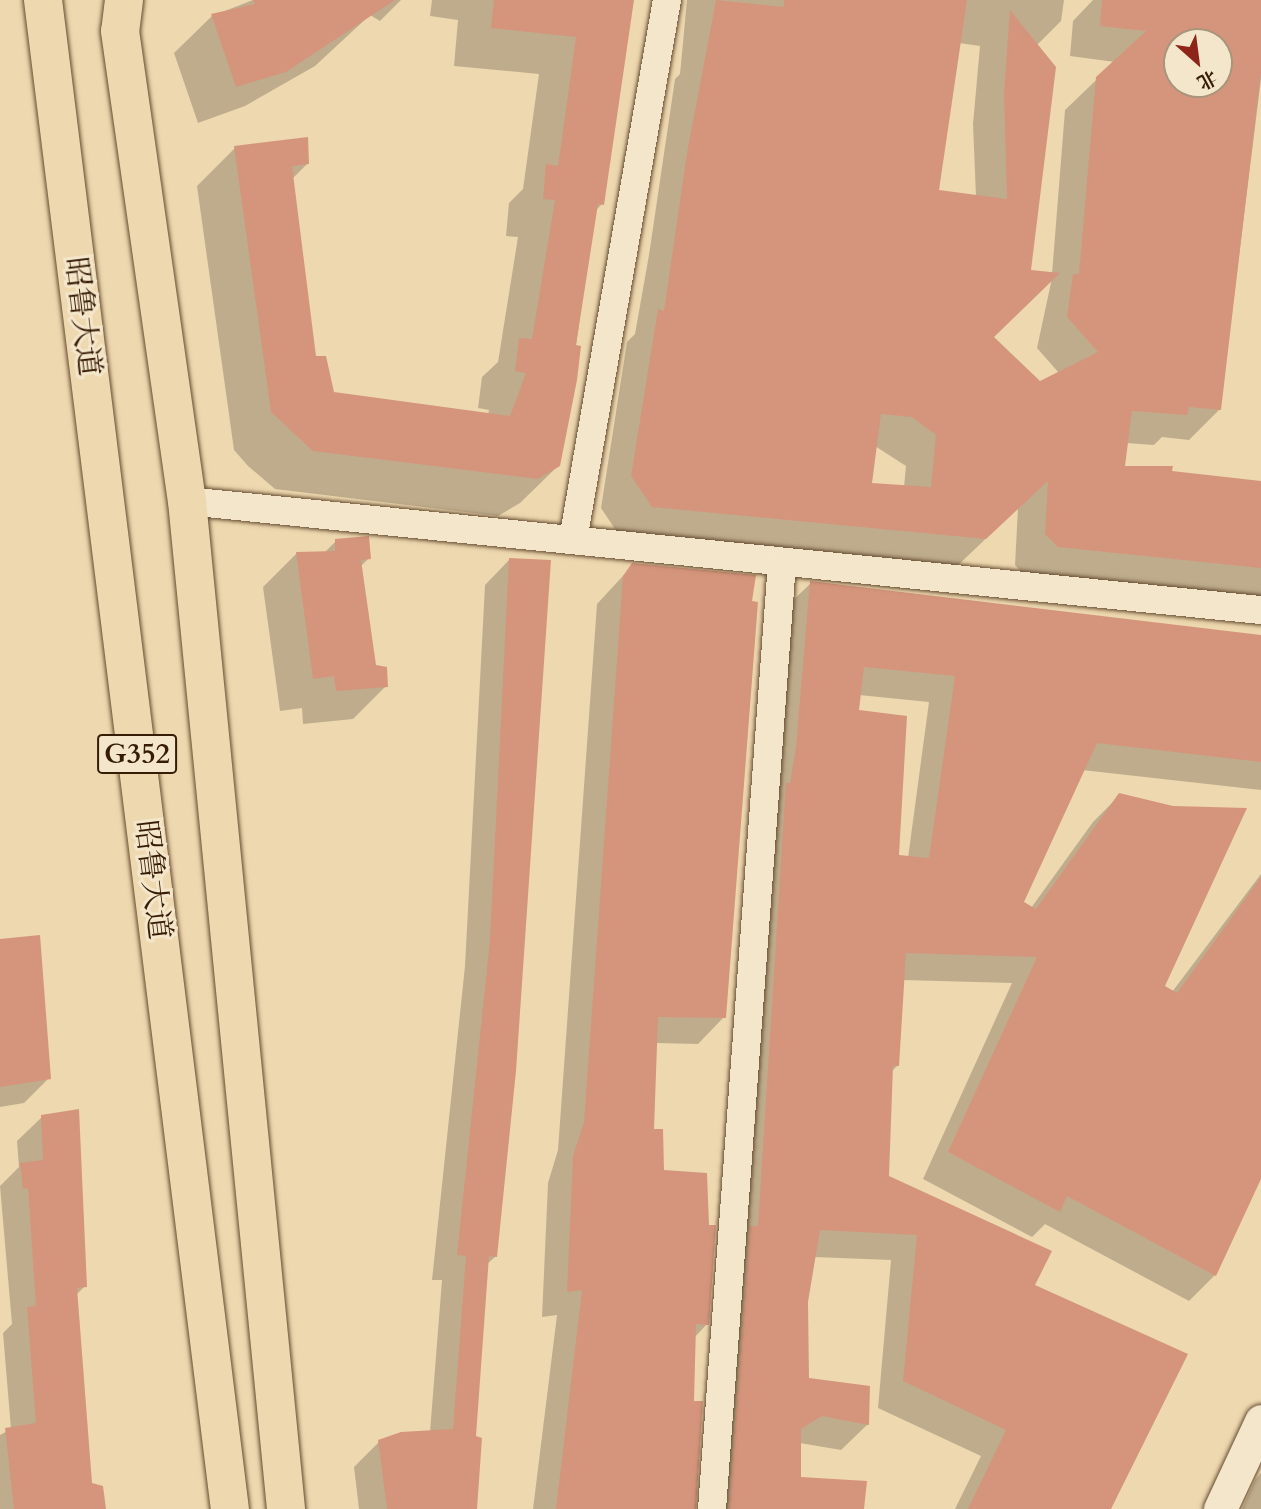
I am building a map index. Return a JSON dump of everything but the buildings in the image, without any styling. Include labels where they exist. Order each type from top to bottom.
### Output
[{"type":"highway","name":"昭鲁大道","points":[[43,0],[230,1509]]},
{"type":"highway","name":"G352","points":[[124,0],[120,31],[187,501],[286,1509]]},
{"type":"street","points":[[573,540],[667,0]]},
{"type":"street","points":[[187,501],[1261,610]]},
{"type":"street","points":[[712,1509],[782,562]]},
{"type":"street","points":[[1220,1509],[1261,1421]]}]
